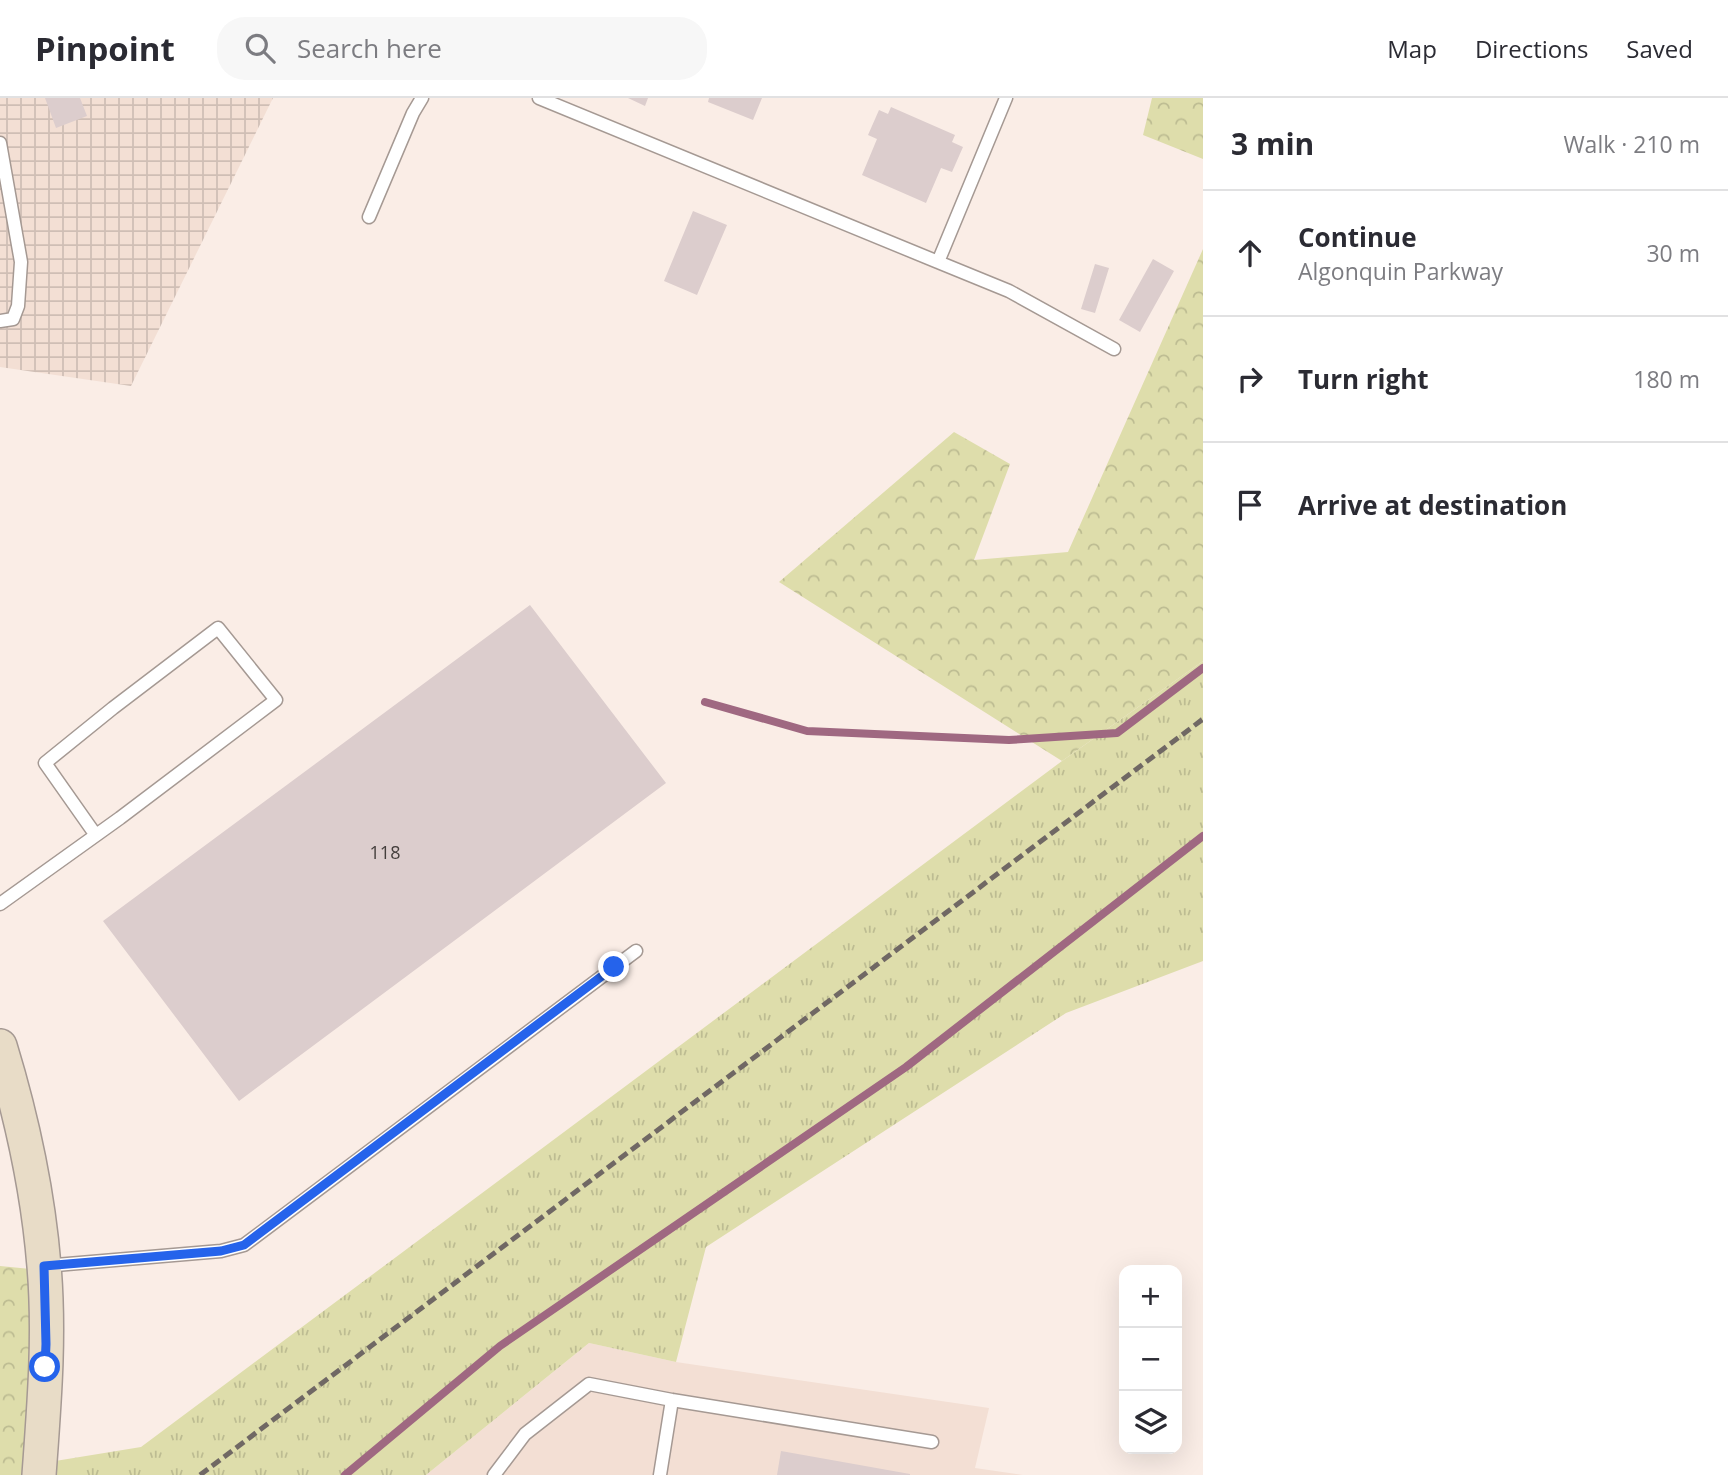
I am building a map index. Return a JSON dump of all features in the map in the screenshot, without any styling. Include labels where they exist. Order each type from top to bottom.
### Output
[{"type":"street","points":[[0,1046],[30,1163],[44,1266],[46,1344],[38,1475]]},
{"type":"lane","points":[[369,217],[412,113],[422,98]]},
{"type":"lane","points":[[539,98],[1009,291],[1114,349]]},
{"type":"lane","points":[[938,262],[1006,98]]},
{"type":"lane","points":[[0,143],[21,262],[18,306],[13,318],[0,321]]},
{"type":"lane","points":[[0,904],[130,810],[276,700],[218,628],[45,763],[95,834]]},
{"type":"lane","points":[[44,1266],[221,1251],[244,1245],[636,951]]},
{"type":"lane","points":[[494,1475],[525,1434],[589,1384],[671,1400],[932,1442]]},
{"type":"lane","points":[[660,1475],[671,1400]]},
{"type":"shaded area","points":[[0,98],[273,98],[131,386],[0,367]]},
{"type":"shaded area","points":[[589,1343],[676,1362],[989,1408],[975,1468],[1023,1475],[426,1475]]},
{"type":"green space","points":[[1152,98],[1203,98],[1203,159],[1143,135]]},
{"type":"green space","points":[[1203,249],[1203,661],[1062,761],[779,582],[954,432],[1010,464],[974,560],[1068,552]]},
{"type":"green space","points":[[1203,661],[1203,961],[1066,1013],[706,1247],[676,1362],[589,1343],[426,1475],[42,1475],[43,1463],[141,1447],[1062,761]]},
{"type":"green space","points":[[0,1266],[51,1271],[42,1475],[0,1475]]},
{"type":"building","points":[[45,98],[80,98],[87,116],[56,128]]},
{"type":"building","points":[[628,98],[648,98],[645,106]]},
{"type":"building","points":[[709,98],[762,98],[753,120],[708,102]]},
{"type":"building","points":[[891,107],[955,135],[952,142],[963,147],[952,172],[941,168],[926,203],[862,175],[877,139],[868,135],[879,110],[888,114]]},
{"type":"building","points":[[693,211],[727,225],[697,295],[664,281]]},
{"type":"building","points":[[1153,259],[1174,271],[1140,332],[1119,320]]},
{"type":"building","points":[[1095,264],[1109,268],[1095,313],[1081,309]]},
{"type":"building","points":[[530,605],[666,783],[239,1101],[103,921]]},
{"type":"building","points":[[781,1451],[910,1474],[910,1475],[777,1475]]},
{"type":"waterway","points":[[705,702],[807,731],[1009,740],[1117,733],[1203,668]]},
{"type":"waterway","points":[[345,1475],[500,1346],[906,1067],[1203,836]]},
{"type":"railway","points":[[200,1475],[1203,719]]},
{"type":"route","points":[[45,1367],[44,1266],[221,1251],[244,1245],[614,967]]}]
